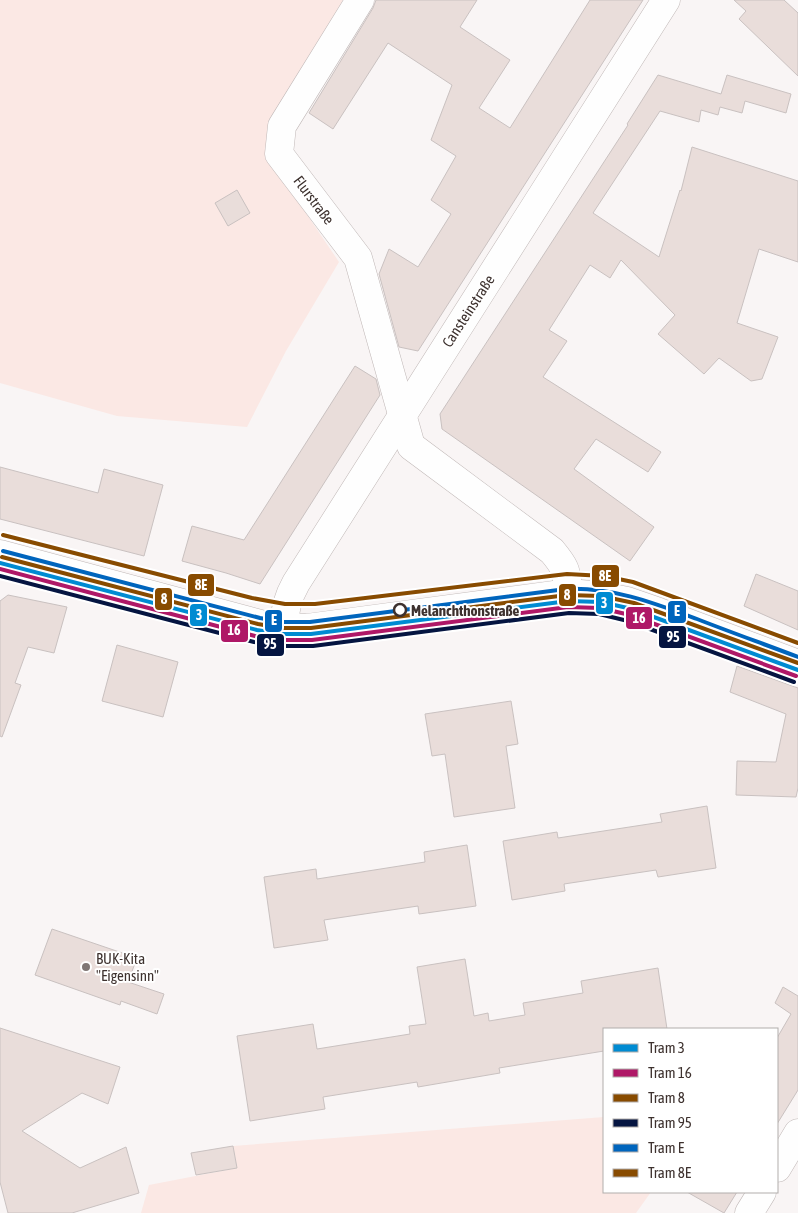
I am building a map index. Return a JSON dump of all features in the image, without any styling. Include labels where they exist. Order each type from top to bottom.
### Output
[{"type":"street","name":"Flurstraße","points":[[360,0],[282,126],[280,154],[358,258],[403,412]]},
{"type":"street","name":"Cansteinstraße","points":[[284,627],[286,605],[291,591],[666,0]]},
{"type":"street","points":[[403,412],[411,446],[552,551],[565,567],[568,576],[569,593]]},
{"type":"street","points":[[0,554],[268,626],[307,628],[569,593],[602,596],[627,601],[659,612],[798,664]]},
{"type":"street","points":[[786,1163],[798,1133]]},
{"type":"street","points":[[749,1213],[761,1193]]},
{"type":"shaded area","points":[[0,0],[343,0],[269,130],[266,154],[339,262],[286,351],[247,427],[117,416],[0,383]]},
{"type":"shaded area","points":[[603,1117],[603,1193],[650,1193],[636,1213],[141,1213],[149,1185],[237,1168],[233,1146]]},
{"type":"building","points":[[376,0],[477,0],[460,27],[510,60],[479,108],[510,128],[590,0],[643,0],[418,351],[399,347],[379,274],[389,249],[418,267],[451,214],[431,200],[456,156],[431,140],[452,85],[388,43],[333,129],[309,113]]},
{"type":"building","points":[[734,0],[784,0],[798,13],[798,76],[739,19],[746,11]]},
{"type":"building","points":[[658,75],[721,94],[727,75],[791,94],[786,113],[745,101],[742,113],[720,107],[718,115],[701,110],[699,122],[660,111],[593,213],[659,257],[681,191],[692,147],[798,181],[798,262],[759,249],[737,323],[778,337],[762,379],[751,381],[719,358],[704,374],[658,334],[675,315],[621,260],[610,278],[590,265],[549,330],[567,341],[543,377],[661,452],[648,472],[596,439],[574,469],[654,527],[630,561],[442,429],[440,414],[628,125]]},
{"type":"building","points":[[237,190],[250,213],[228,226],[215,203]]},
{"type":"building","points":[[355,366],[376,379],[380,395],[260,584],[182,561],[192,526],[244,540]]},
{"type":"building","points":[[0,467],[98,493],[104,469],[163,485],[144,556],[0,519]]},
{"type":"building","points":[[756,574],[798,591],[798,630],[744,606]]},
{"type":"building","points":[[8,595],[67,607],[54,653],[28,647],[15,683],[21,685],[2,737],[0,736],[0,601]]},
{"type":"building","points":[[117,645],[178,662],[163,717],[102,701]]},
{"type":"building","points":[[737,666],[798,688],[798,788],[796,797],[736,795],[737,761],[776,762],[786,714],[730,692]]},
{"type":"building","points":[[511,701],[518,744],[506,746],[515,808],[454,817],[445,754],[432,756],[425,714]]},
{"type":"building","points":[[707,806],[716,868],[658,877],[656,870],[564,884],[565,891],[512,900],[503,841],[557,832],[558,838],[662,822],[660,814]]},
{"type":"building","points":[[467,845],[476,906],[419,914],[418,906],[324,920],[328,940],[274,948],[264,877],[316,869],[317,879],[425,862],[424,852]]},
{"type":"building","name":"BUK-Kita \"Eigensinn\"","points":[[52,929],[137,958],[128,982],[164,994],[157,1014],[121,1001],[120,1005],[35,975]]},
{"type":"building","points":[[465,959],[474,1016],[488,1013],[489,1021],[525,1015],[523,1003],[583,993],[581,981],[658,968],[667,1028],[603,1028],[603,1051],[499,1068],[500,1073],[418,1087],[417,1082],[323,1097],[325,1109],[250,1121],[237,1036],[313,1024],[317,1049],[410,1034],[409,1026],[426,1024],[417,967]]},
{"type":"building","points":[[783,987],[798,996],[798,1090],[778,1122],[778,1036],[791,1014],[775,1003]]},
{"type":"building","points":[[0,1028],[120,1067],[108,1104],[82,1093],[22,1131],[80,1168],[126,1147],[139,1193],[72,1213],[8,1213],[0,1182]]},
{"type":"building","points":[[233,1146],[237,1168],[196,1175],[191,1153]]},
{"type":"building","points":[[689,1193],[736,1193],[724,1213]]},
{"type":"tram line","name":"8E","points":[[3,535],[252,598],[285,604],[315,604],[567,574],[604,576],[633,582],[798,643]]},
{"type":"tram line","name":"E","points":[[3,551],[281,622],[310,622],[566,589],[617,593],[665,607],[798,657]]},
{"type":"tram line","name":"8","points":[[2,557],[258,624],[281,628],[311,628],[567,595],[601,596],[634,603],[798,663]]},
{"type":"tram line","name":"3","points":[[0,563],[257,630],[280,634],[311,634],[568,601],[601,602],[632,609],[798,670]]},
{"type":"tram line","name":"16","points":[[0,569],[255,636],[279,640],[312,640],[568,607],[600,608],[630,615],[796,676]]},
{"type":"tram line","name":"95","points":[[0,576],[254,642],[279,646],[313,646],[569,613],[599,614],[628,621],[794,682]]},
{"type":"place","name":"Melanchthonstraße","points":[[400,610]]},
{"type":"place","name":"BUK-Kita \"Eigensinn\"","points":[[86,967]]}]
